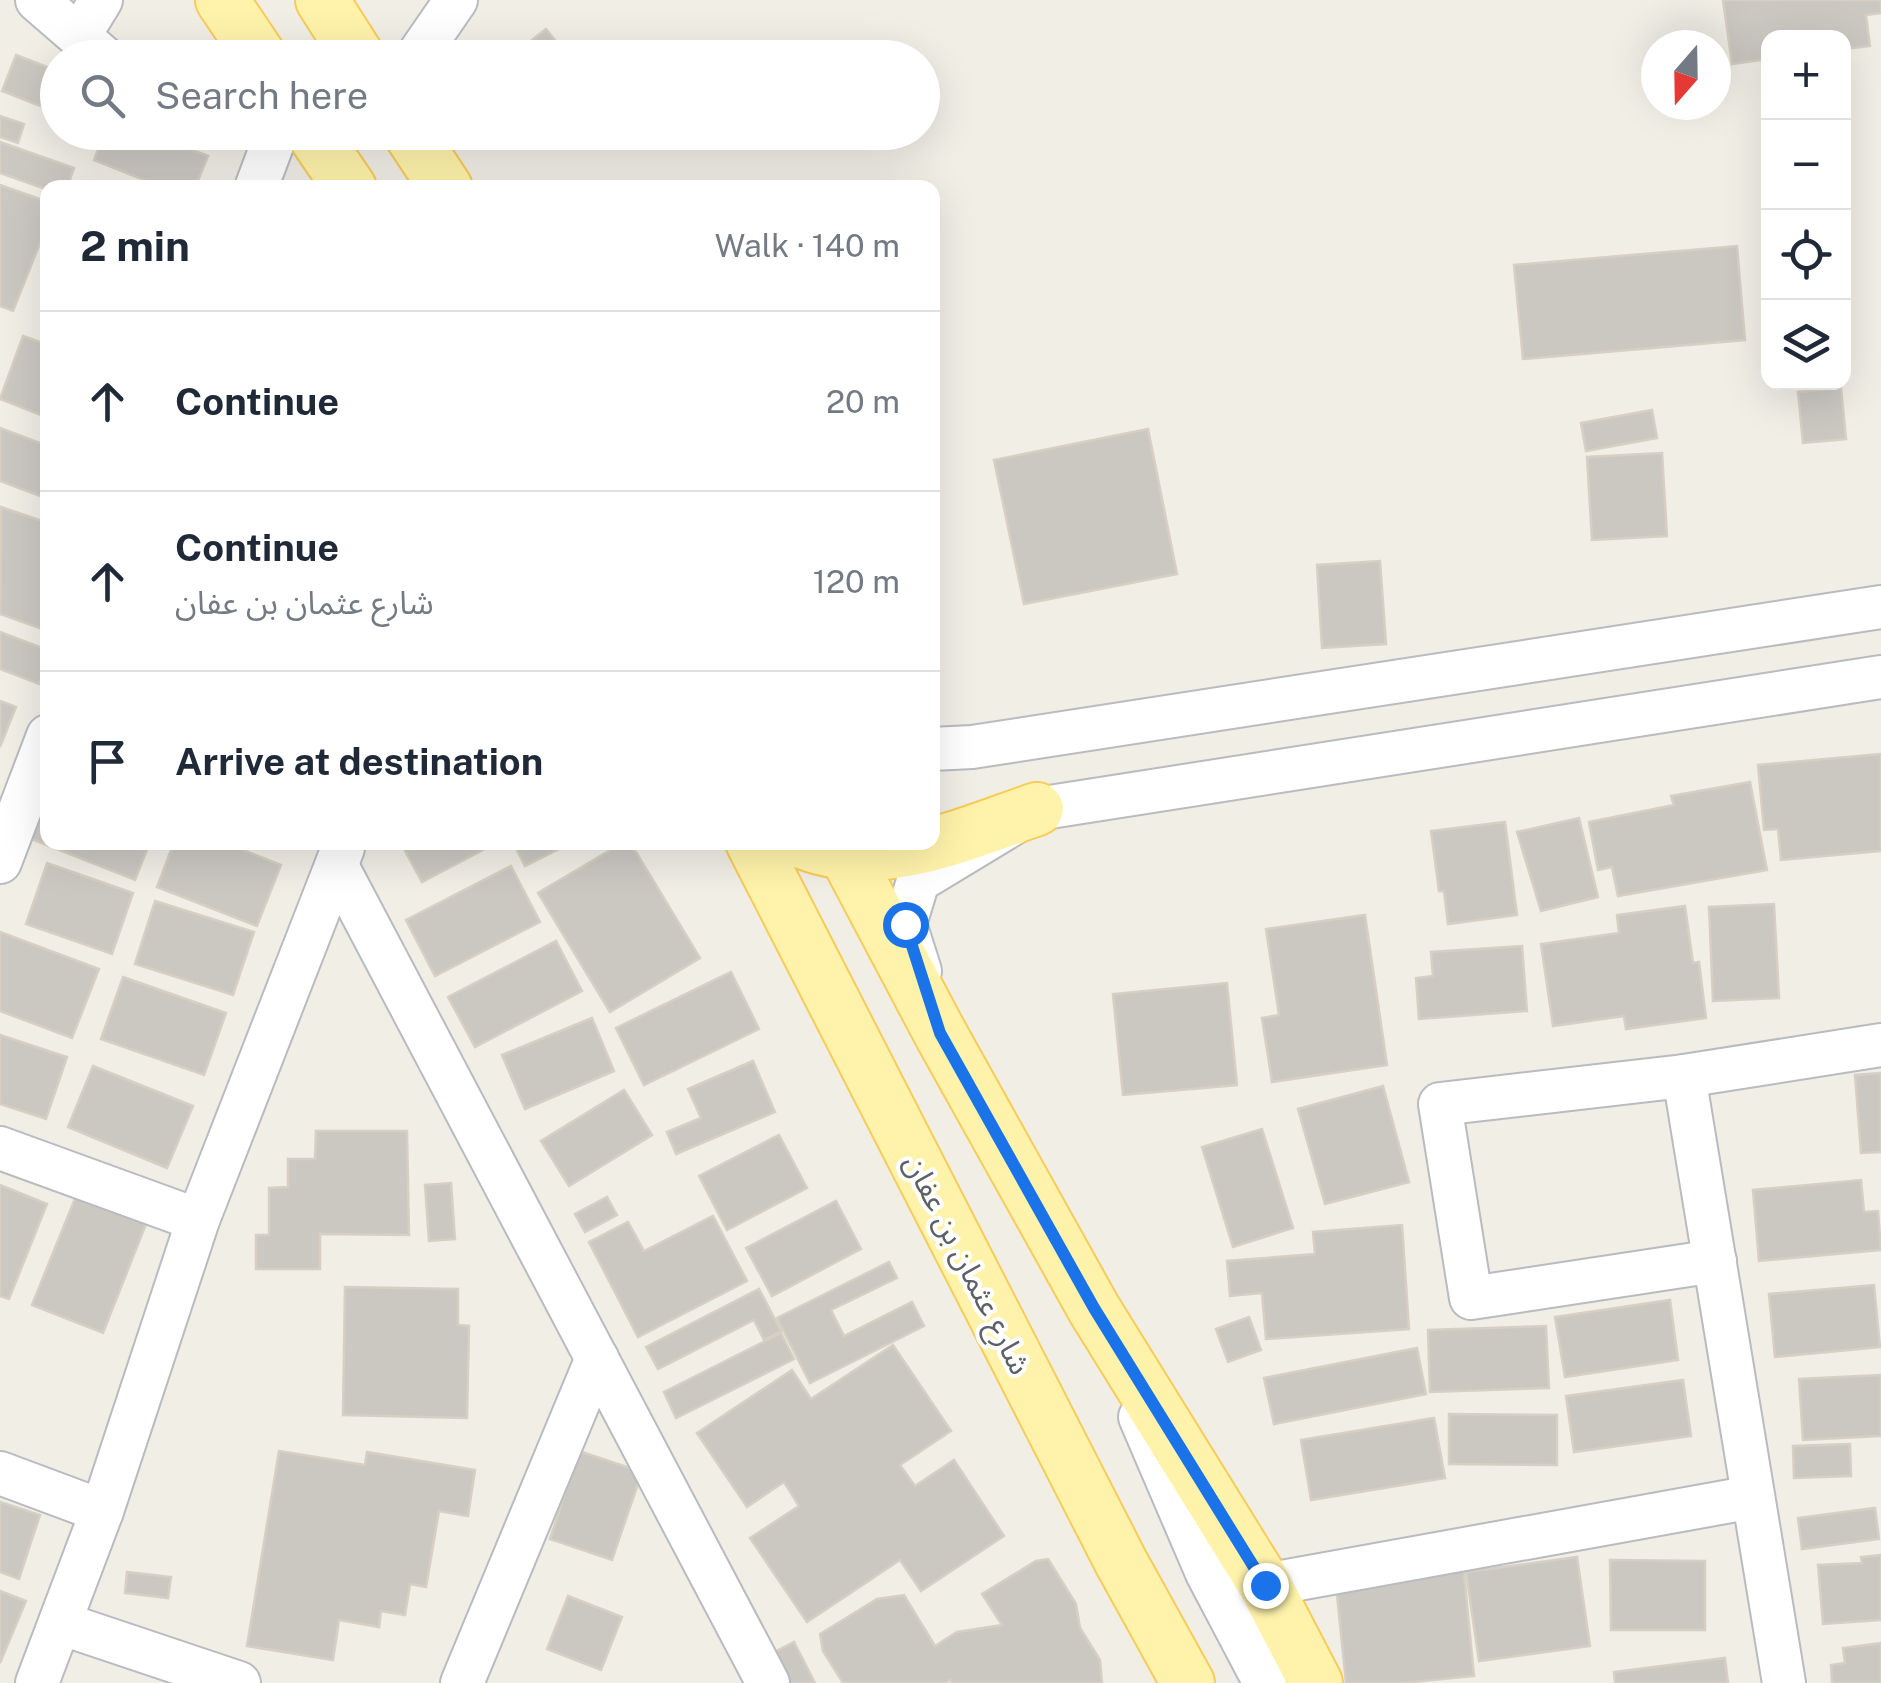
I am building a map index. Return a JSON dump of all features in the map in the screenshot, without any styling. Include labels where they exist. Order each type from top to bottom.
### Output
[{"type":"main road","points":[[222,0],[249,40]]},
{"type":"main road","points":[[322,0],[348,40]]},
{"type":"main road","points":[[324,150],[345,180]]},
{"type":"main road","points":[[421,150],[441,180]]},
{"type":"main road","points":[[940,841],[1037,809]]},
{"type":"main road","name":"شارع عثمان بن عفان","points":[[756,850],[1188,1683]]},
{"type":"main road","points":[[830,850],[940,1033],[1094,1308],[1265,1585],[1316,1683]]},
{"type":"main road","points":[[881,850],[913,850]]},
{"type":"street","points":[[37,0],[95,31]]},
{"type":"street","points":[[428,40],[456,0]]},
{"type":"street","points":[[259,180],[270,150]]},
{"type":"street","points":[[940,748],[972,748],[1881,607]]},
{"type":"street","points":[[940,824],[1881,677]]},
{"type":"street","points":[[940,766],[970,764],[1076,731]]},
{"type":"street","points":[[0,862],[40,757]]},
{"type":"street","points":[[940,1033],[905,924],[918,881],[1037,809]]},
{"type":"street","points":[[37,1683],[102,1511],[198,1220],[340,854]]},
{"type":"street","points":[[340,854],[768,1683]]},
{"type":"street","points":[[1714,1260],[1471,1298],[1440,1104],[1684,1076],[1881,1045]]},
{"type":"street","points":[[1684,1076],[1784,1683]]},
{"type":"street","points":[[0,1148],[198,1220]]},
{"type":"street","points":[[1094,1308],[1206,1573],[1265,1683]]},
{"type":"street","points":[[462,1683],[597,1358]]},
{"type":"street","points":[[0,1473],[102,1511]]},
{"type":"street","points":[[1265,1585],[1753,1497]]},
{"type":"street","points":[[60,1623],[239,1683]]},
{"type":"building","points":[[1723,0],[1881,0],[1881,13],[1866,15],[1870,46],[1851,48],[1851,30],[1761,30],[1761,60],[1732,64],[1731,30],[1727,30]]},
{"type":"building","points":[[546,29],[555,40],[532,40]]},
{"type":"building","points":[[16,55],[40,64],[40,106],[2,91]]},
{"type":"building","points":[[0,116],[24,124],[18,143],[0,137]]},
{"type":"building","points":[[0,142],[74,168],[70,180],[40,180],[40,187],[0,173]]},
{"type":"building","points":[[98,150],[193,150],[208,156],[198,180],[144,180],[94,160]]},
{"type":"building","points":[[0,185],[40,199],[40,243],[13,311],[0,306]]},
{"type":"building","points":[[1737,246],[1745,340],[1523,359],[1514,265]]},
{"type":"building","points":[[23,336],[40,342],[40,415],[0,399]]},
{"type":"building","points":[[1841,390],[1846,439],[1803,443],[1798,392]]},
{"type":"building","points":[[1652,410],[1657,438],[1586,451],[1581,423]]},
{"type":"building","points":[[0,428],[40,443],[40,496],[0,481]]},
{"type":"building","points":[[1148,429],[1177,574],[1024,604],[994,460]]},
{"type":"building","points":[[1662,453],[1667,536],[1592,540],[1587,457]]},
{"type":"building","points":[[1,507],[40,520],[40,628],[0,614]]},
{"type":"building","points":[[1380,561],[1386,644],[1322,648],[1317,565]]},
{"type":"building","points":[[0,632],[40,647],[39,684],[0,669]]},
{"type":"building","points":[[0,701],[16,707],[0,747]]},
{"type":"building","points":[[1881,754],[1881,851],[1781,860],[1778,829],[1764,830],[1758,765]]},
{"type":"building","points":[[1750,782],[1767,870],[1618,896],[1612,867],[1598,870],[1589,822],[1674,805],[1671,796]]},
{"type":"building","points":[[40,811],[40,842],[29,838]]},
{"type":"building","points":[[1579,818],[1598,897],[1541,911],[1517,832]]},
{"type":"building","points":[[1505,822],[1517,915],[1448,924],[1431,831]]},
{"type":"building","points":[[59,850],[147,850],[135,880]]},
{"type":"building","points":[[171,850],[243,850],[281,865],[257,926],[157,887]]},
{"type":"building","points":[[405,850],[483,850],[422,882]]},
{"type":"building","points":[[517,850],[557,850],[525,866]]},
{"type":"building","points":[[611,850],[635,850],[700,958],[610,1012],[538,893]]},
{"type":"building","points":[[47,863],[133,893],[112,954],[26,924]]},
{"type":"building","points":[[511,866],[540,922],[435,976],[406,920]]},
{"type":"building","points":[[155,901],[254,932],[233,995],[135,964]]},
{"type":"building","points":[[1774,904],[1779,998],[1713,1001],[1709,907]]},
{"type":"building","points":[[1685,906],[1693,963],[1699,962],[1706,1018],[1626,1029],[1624,1016],[1553,1026],[1541,944],[1619,933],[1617,915]]},
{"type":"building","points":[[1365,915],[1387,1065],[1272,1082],[1262,1018],[1279,1015],[1266,929]]},
{"type":"building","points":[[0,932],[99,969],[72,1038],[0,1011]]},
{"type":"building","points":[[556,941],[582,991],[475,1047],[448,997]]},
{"type":"building","points":[[1522,946],[1527,1011],[1419,1019],[1416,978],[1433,976],[1431,952]]},
{"type":"building","points":[[731,972],[759,1029],[644,1085],[616,1028]]},
{"type":"building","points":[[123,977],[226,1013],[204,1075],[101,1039]]},
{"type":"building","points":[[1227,983],[1237,1085],[1123,1095],[1113,994]]},
{"type":"building","points":[[592,1018],[614,1071],[525,1109],[502,1055]]},
{"type":"building","points":[[0,1035],[67,1057],[46,1119],[0,1104]]},
{"type":"building","points":[[753,1061],[775,1112],[676,1154],[667,1132],[701,1118],[688,1089]]},
{"type":"building","points":[[93,1066],[193,1106],[167,1168],[68,1127]]},
{"type":"building","points":[[1881,1073],[1881,1152],[1861,1153],[1855,1075]]},
{"type":"building","points":[[1383,1086],[1409,1182],[1325,1204],[1298,1109]]},
{"type":"building","points":[[624,1090],[652,1135],[569,1186],[541,1141]]},
{"type":"building","points":[[1262,1129],[1293,1228],[1233,1247],[1202,1147]]},
{"type":"building","points":[[316,1131],[407,1131],[409,1235],[320,1234],[320,1269],[256,1269],[256,1235],[269,1235],[269,1188],[288,1187],[288,1159],[315,1159]]},
{"type":"building","points":[[779,1135],[807,1188],[727,1230],[699,1176]]},
{"type":"building","points":[[1861,1180],[1864,1212],[1878,1211],[1881,1250],[1759,1261],[1753,1190]]},
{"type":"building","points":[[451,1183],[455,1239],[429,1241],[425,1185]]},
{"type":"building","points":[[0,1185],[47,1204],[9,1299],[0,1296]]},
{"type":"building","points":[[76,1196],[146,1224],[103,1333],[32,1305]]},
{"type":"building","points":[[607,1197],[617,1215],[585,1232],[575,1214]]},
{"type":"building","points":[[836,1201],[861,1249],[772,1296],[746,1248]]},
{"type":"building","points":[[713,1216],[747,1281],[638,1337],[589,1242],[628,1222],[644,1251]]},
{"type":"building","points":[[1402,1225],[1409,1329],[1266,1339],[1262,1293],[1230,1296],[1227,1261],[1315,1254],[1313,1232]]},
{"type":"building","points":[[889,1262],[897,1278],[831,1310],[844,1336],[912,1302],[924,1326],[810,1383],[777,1318]]},
{"type":"building","points":[[1874,1285],[1880,1347],[1775,1357],[1769,1294]]},
{"type":"building","points":[[345,1287],[458,1289],[458,1325],[469,1326],[467,1418],[343,1415]]},
{"type":"building","points":[[759,1289],[781,1331],[764,1340],[754,1320],[658,1369],[646,1347]]},
{"type":"building","points":[[1670,1300],[1678,1360],[1565,1377],[1555,1317]]},
{"type":"building","points":[[1249,1317],[1261,1350],[1228,1362],[1216,1329]]},
{"type":"building","points":[[1546,1326],[1549,1388],[1430,1392],[1428,1330]]},
{"type":"building","points":[[781,1333],[794,1359],[676,1418],[664,1392]]},
{"type":"building","points":[[893,1345],[951,1431],[900,1465],[915,1486],[954,1460],[1004,1536],[921,1591],[900,1560],[807,1622],[750,1538],[799,1506],[784,1482],[747,1507],[697,1433],[792,1370],[811,1399]]},
{"type":"building","points":[[1417,1348],[1426,1394],[1274,1424],[1264,1378]]},
{"type":"building","points":[[1881,1375],[1881,1436],[1803,1440],[1799,1379]]},
{"type":"building","points":[[1683,1380],[1691,1436],[1574,1452],[1566,1396]]},
{"type":"building","points":[[1449,1414],[1557,1415],[1557,1465],[1449,1464]]},
{"type":"building","points":[[1434,1418],[1445,1478],[1311,1500],[1301,1440]]},
{"type":"building","points":[[1850,1444],[1851,1476],[1794,1478],[1793,1446]]},
{"type":"building","points":[[279,1451],[365,1465],[367,1452],[475,1470],[468,1516],[439,1511],[426,1587],[410,1584],[405,1615],[381,1611],[379,1627],[339,1620],[333,1660],[247,1646]]},
{"type":"building","points":[[579,1451],[642,1472],[612,1560],[550,1539]]},
{"type":"building","points":[[0,1502],[40,1515],[19,1579],[0,1572]]},
{"type":"building","points":[[1875,1508],[1879,1539],[1802,1549],[1798,1518]]},
{"type":"building","points":[[1881,1555],[1881,1620],[1823,1624],[1818,1565],[1862,1563],[1861,1557]]},
{"type":"building","points":[[1577,1557],[1590,1646],[1479,1661],[1466,1572]]},
{"type":"building","points":[[1048,1559],[1076,1604],[1080,1628],[1100,1660],[1102,1683],[843,1683],[823,1651],[820,1634],[877,1599],[904,1595],[935,1646],[957,1632],[1002,1625],[982,1594],[1036,1561]]},
{"type":"building","points":[[1610,1560],[1705,1561],[1705,1630],[1611,1630]]},
{"type":"building","points":[[1463,1563],[1474,1676],[1402,1683],[1346,1683],[1335,1575]]},
{"type":"building","points":[[127,1572],[171,1577],[168,1598],[125,1593]]},
{"type":"building","points":[[0,1591],[26,1601],[0,1663]]},
{"type":"building","points":[[568,1596],[622,1617],[601,1670],[547,1649]]},
{"type":"building","points":[[794,1642],[815,1683],[766,1683],[755,1662]]},
{"type":"building","points":[[1881,1643],[1881,1683],[1832,1683],[1831,1665],[1845,1663],[1843,1648]]},
{"type":"building","points":[[1725,1658],[1728,1683],[1615,1683],[1614,1672]]},
{"type":"route","points":[[905,924],[940,1033],[1094,1308],[1265,1585]]}]
